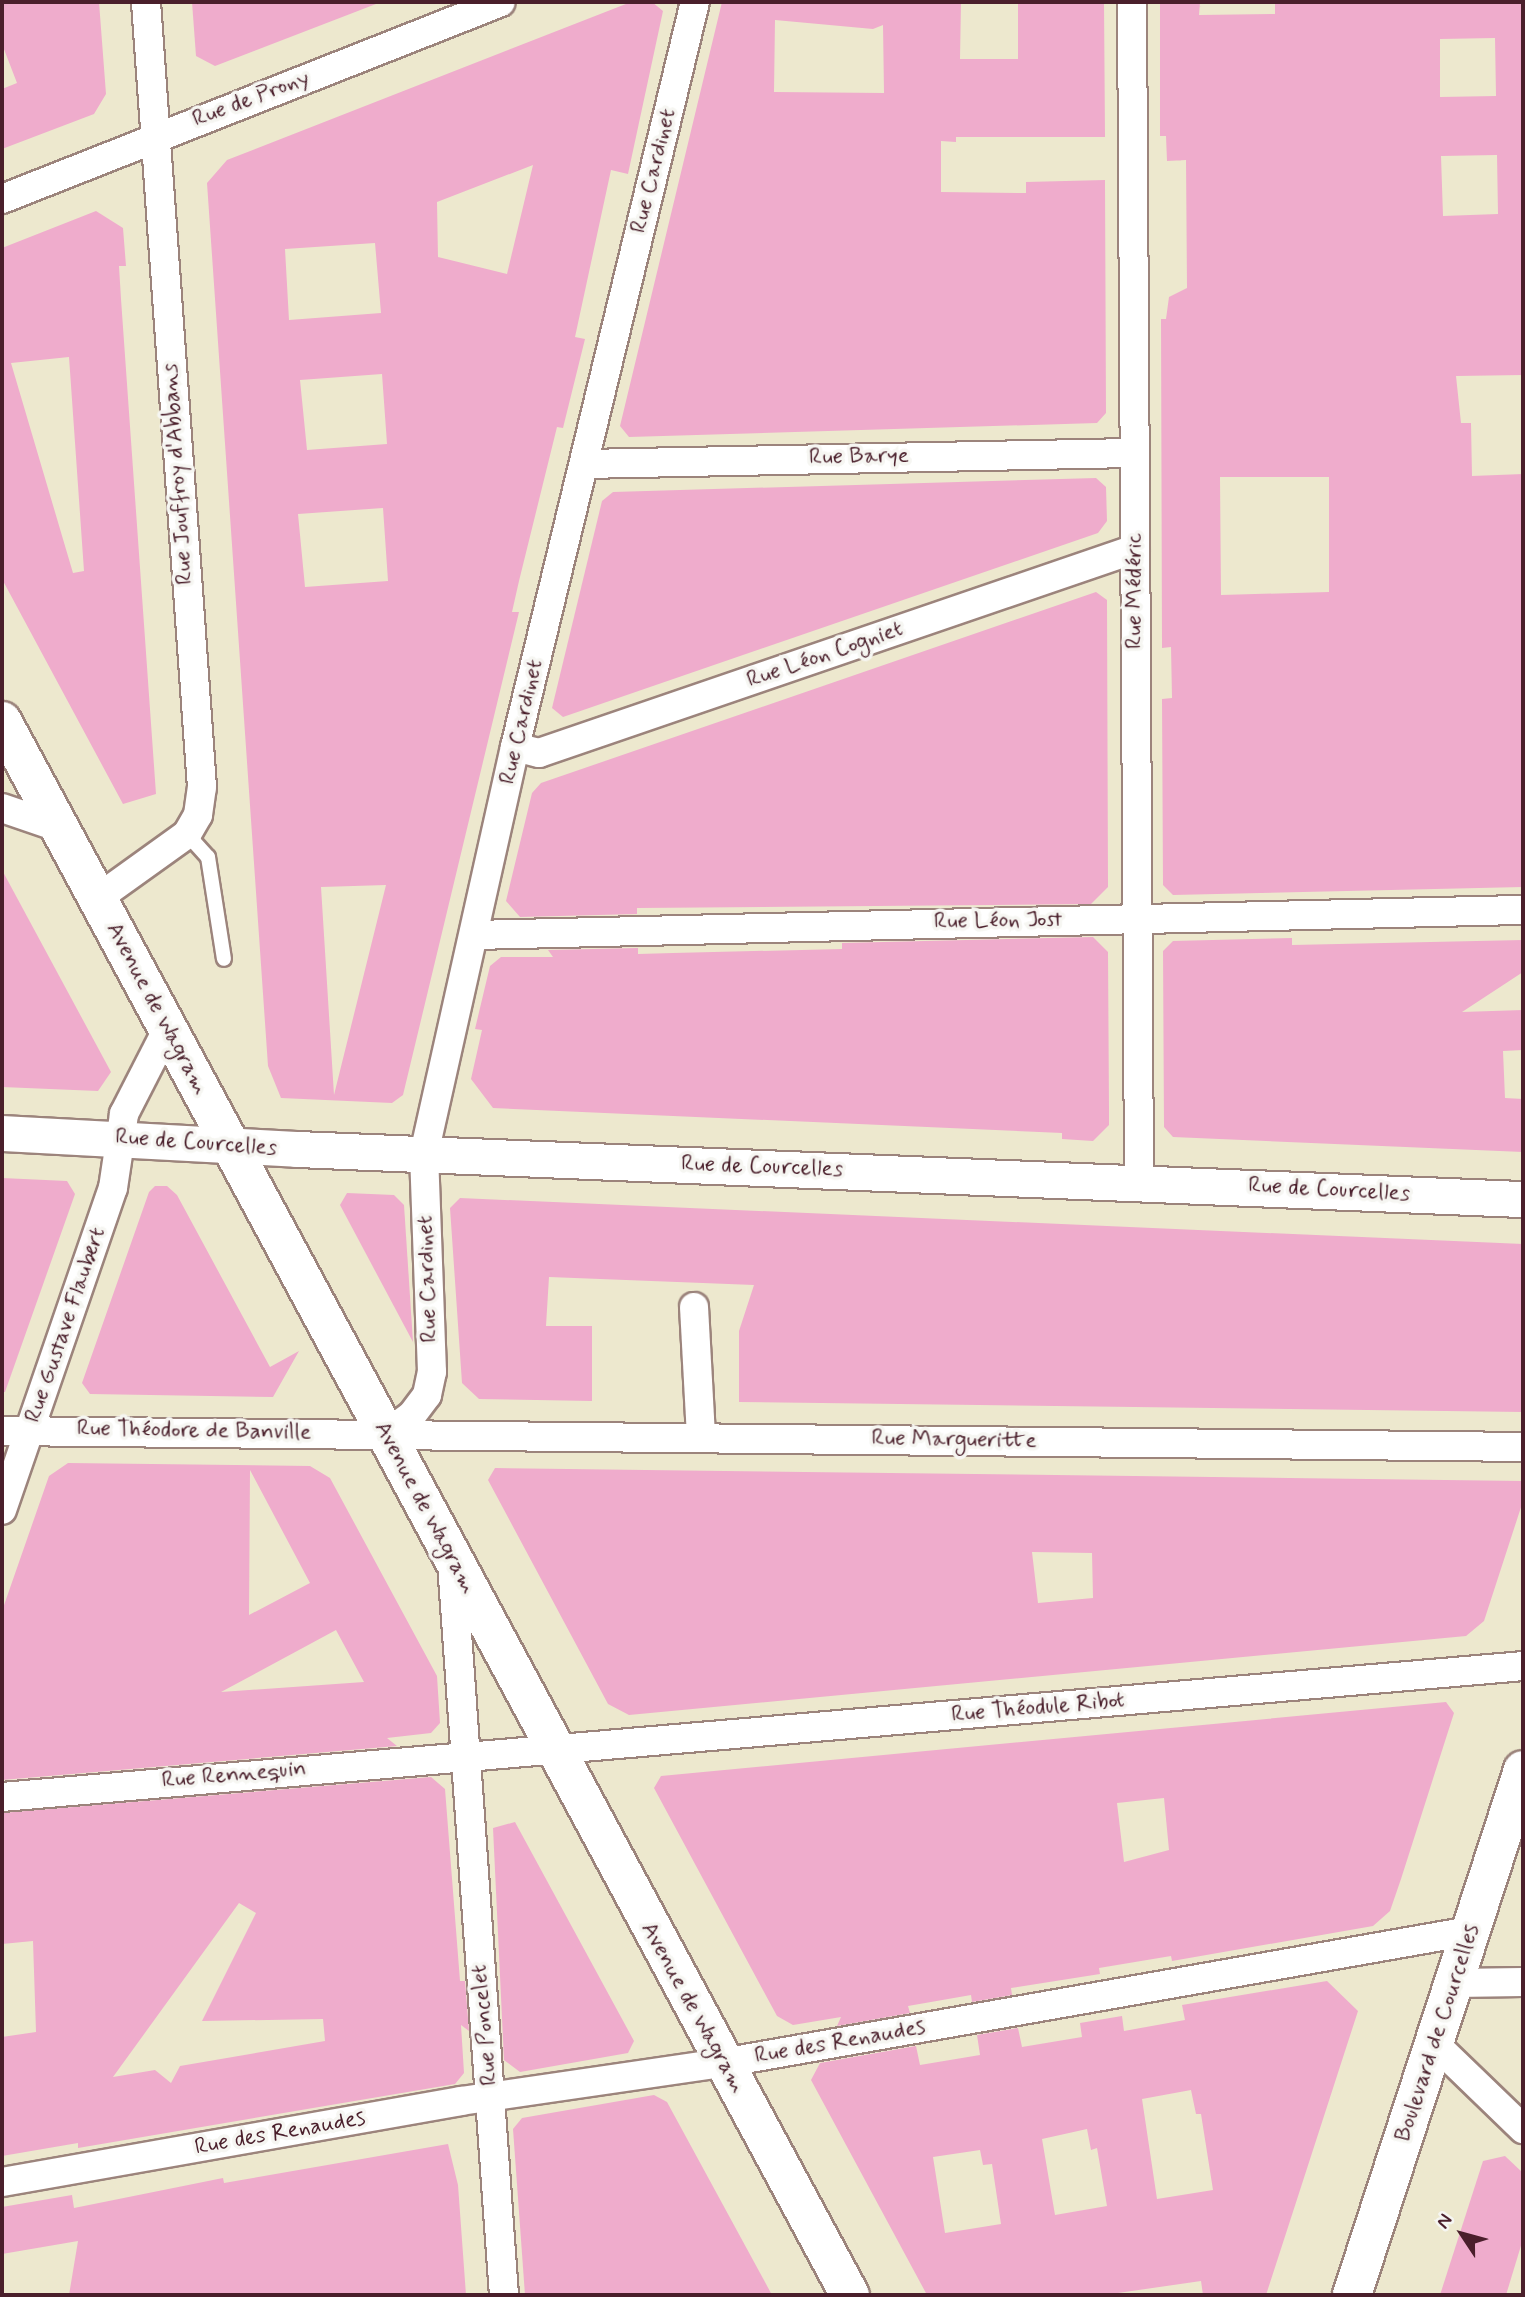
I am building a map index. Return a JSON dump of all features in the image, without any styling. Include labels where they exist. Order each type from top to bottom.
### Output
[{"type":"main road","name":"Avenue de Wagram","points":[[2,721],[452,1557],[552,1749],[849,2295]]},
{"type":"main road","name":"Boulevard de Courcelles","points":[[1352,2295],[1523,1770]]},
{"type":"street","name":"Rue Jouffroy d'Abbans","points":[[146,2],[153,137],[202,786],[198,815],[187,834]]},
{"type":"street","name":"Rue de Prony","points":[[2,198],[502,2]]},
{"type":"street","name":"Rue Cardinet","points":[[386,1434],[412,1415],[427,1395],[432,1372],[424,1154],[515,747],[695,2]]},
{"type":"street","name":"Rue Médéric","points":[[1132,2],[1139,1181]]},
{"type":"street","name":"Rue Barye","points":[[584,464],[1134,453]]},
{"type":"street","name":"Rue Léon Cogniet","points":[[515,747],[540,753],[1135,549]]},
{"type":"street","points":[[2,808],[60,828]]},
{"type":"street","points":[[98,898],[187,834]]},
{"type":"street","name":"Rue Léon Jost","points":[[474,934],[1523,910]]},
{"type":"street","name":"Rue Gustave Flaubert","points":[[2,1510],[113,1188],[124,1114],[168,1028]]},
{"type":"street","name":"Rue de Courcelles","points":[[2,1133],[230,1146],[1139,1181],[1523,1199]]},
{"type":"street","points":[[694,1307],[701,1437]]},
{"type":"street","name":"Rue Théodore de Banville","points":[[2,1431],[30,1429],[386,1434]]},
{"type":"street","name":"Rue Margueritte","points":[[386,1434],[1523,1447]]},
{"type":"street","name":"Rue Poncelet","points":[[452,1557],[467,1754],[466,1794],[504,2295]]},
{"type":"street","name":"Rue Théodule Ribot","points":[[467,1754],[1523,1666]]},
{"type":"street","name":"Rue Rennequin","points":[[2,1797],[467,1754]]},
{"type":"street","name":"Rue des Renaudes","points":[[2,2182],[491,2097],[722,2063],[1470,1931]]},
{"type":"street","points":[[1455,1983],[1523,1982]]},
{"type":"street","points":[[1434,2043],[1523,2129]]},
{"type":"lane","points":[[187,834],[208,857],[224,959]]},
{"type":"building","points":[[2,2],[99,2],[106,94],[94,114],[2,149],[2,89],[17,83],[2,44]]},
{"type":"building","points":[[192,2],[376,4],[215,66],[196,56]]},
{"type":"building","points":[[631,2],[652,2],[663,11],[628,174],[611,170],[575,337],[585,339],[563,428],[557,427],[519,581],[512,612],[519,612],[403,1095],[392,1103],[281,1098],[268,1066],[207,183],[227,160]],"holes":[[[533,165],[507,274],[438,257],[437,202]],[[375,243],[381,313],[289,320],[285,249]],[[382,374],[387,444],[307,450],[300,380]],[[383,508],[388,581],[305,587],[298,514]],[[386,885],[334,1095],[321,887]]]},
{"type":"building","points":[[722,2],[961,2],[960,59],[1018,59],[1018,2],[1104,2],[1105,137],[956,137],[956,142],[941,141],[941,192],[1026,193],[1026,182],[1105,180],[1106,413],[1097,423],[629,437],[620,426]],"holes":[[[775,20],[873,29],[883,25],[884,93],[774,92]]]},
{"type":"building","points":[[1160,2],[1200,2],[1199,15],[1275,14],[1275,2],[1523,2],[1523,375],[1456,376],[1461,423],[1471,423],[1472,476],[1523,474],[1523,887],[1173,895],[1163,885],[1162,699],[1172,698],[1171,647],[1162,648],[1161,319],[1166,319],[1169,297],[1187,288],[1186,160],[1167,161],[1166,136],[1160,136]],"holes":[[[1495,38],[1496,96],[1440,97],[1440,39]],[[1497,155],[1498,214],[1443,216],[1441,156]],[[1220,477],[1329,477],[1329,592],[1221,595]]]},
{"type":"building","points":[[96,211],[123,228],[126,266],[119,266],[156,794],[123,804],[2,579],[2,248]],"holes":[[[69,357],[84,571],[73,573],[11,363]]]},
{"type":"building","points":[[1096,478],[1106,487],[1107,521],[1098,533],[563,717],[552,708],[602,501],[613,492]]},
{"type":"building","points":[[1096,592],[1107,600],[1108,887],[1091,904],[637,908],[637,914],[520,917],[506,901],[532,793],[541,783]]},
{"type":"building","points":[[2,870],[111,1072],[98,1091],[2,1087]]},
{"type":"building","points":[[1093,937],[1108,952],[1109,1125],[1093,1141],[1062,1139],[1062,1133],[493,1108],[471,1079],[482,1030],[475,1029],[490,966],[501,957],[553,957],[548,950],[638,948],[638,954],[842,949],[842,943]]},
{"type":"building","points":[[1292,938],[1292,945],[1523,940],[1523,972],[1462,1012],[1523,1010],[1523,1050],[1503,1051],[1505,1098],[1523,1099],[1523,1152],[1173,1137],[1164,1127],[1163,951],[1173,941]]},
{"type":"building","points":[[2,1178],[67,1181],[75,1194],[5,1392],[2,1392]]},
{"type":"building","points":[[155,1186],[167,1186],[177,1195],[270,1367],[299,1351],[273,1397],[90,1394],[82,1383],[149,1192]]},
{"type":"building","points":[[347,1193],[394,1195],[404,1205],[413,1342],[340,1205]]},
{"type":"building","points":[[460,1198],[1523,1244],[1523,1412],[739,1402],[739,1331],[754,1285],[549,1277],[546,1326],[592,1326],[592,1401],[479,1399],[462,1383],[450,1208]]},
{"type":"building","points":[[68,1463],[310,1466],[330,1478],[437,1676],[440,1723],[431,1733],[387,1738],[397,1746],[2,1780],[2,1611],[49,1476]],"holes":[[[250,1470],[310,1583],[249,1615]],[[336,1630],[364,1682],[221,1692]]]},
{"type":"building","points":[[495,1468],[1523,1481],[1523,1501],[1484,1621],[1466,1636],[629,1715],[608,1704],[488,1480]],"holes":[[[1032,1552],[1092,1553],[1093,1598],[1038,1603]]]},
{"type":"building","points":[[1446,1702],[1454,1713],[1390,1911],[1373,1926],[1172,1961],[1171,1956],[1099,1968],[1100,1974],[1011,1988],[1012,1995],[972,2002],[971,1995],[908,2006],[910,2013],[837,2026],[841,2017],[793,2025],[777,2016],[654,1788],[661,1776]],"holes":[[[1164,1798],[1169,1850],[1124,1862],[1117,1803]]]},
{"type":"building","points":[[431,1777],[445,1789],[460,1981],[465,1981],[469,2031],[461,2025],[464,2073],[455,2084],[78,2148],[78,2143],[2,2156],[2,2037],[36,2032],[33,1941],[2,1944],[2,1813]],"holes":[[[239,1903],[256,1913],[202,2021],[323,2019],[325,2041],[180,2066],[171,2083],[155,2070],[113,2077]]]},
{"type":"building","points":[[515,1822],[634,2041],[628,2053],[520,2072],[504,2060],[493,1828]]},
{"type":"building","points":[[1327,1981],[1358,2011],[1266,2295],[1203,2295],[1201,2281],[1104,2295],[927,2295],[811,2080],[820,2063],[916,2046],[920,2065],[980,2055],[977,2035],[1018,2028],[1022,2047],[1082,2037],[1080,2023],[1122,2016],[1124,2031],[1185,2020],[1182,2005]],"holes":[[[1191,2090],[1196,2114],[1201,2114],[1213,2190],[1157,2199],[1142,2099]],[[1087,2129],[1091,2150],[1097,2148],[1107,2206],[1055,2215],[1042,2139]],[[980,2150],[983,2165],[992,2164],[1001,2224],[945,2233],[933,2157]]]},
{"type":"building","points":[[654,2095],[667,2102],[772,2295],[525,2295],[513,2129],[522,2118]]},
{"type":"building","points":[[448,2144],[458,2185],[466,2295],[69,2295],[78,2241],[2,2254],[2,2207],[72,2195],[74,2208],[223,2178],[224,2183]]},
{"type":"building","points":[[1505,2156],[1523,2173],[1523,2239],[1506,2295],[1440,2295],[1483,2161]]}]
